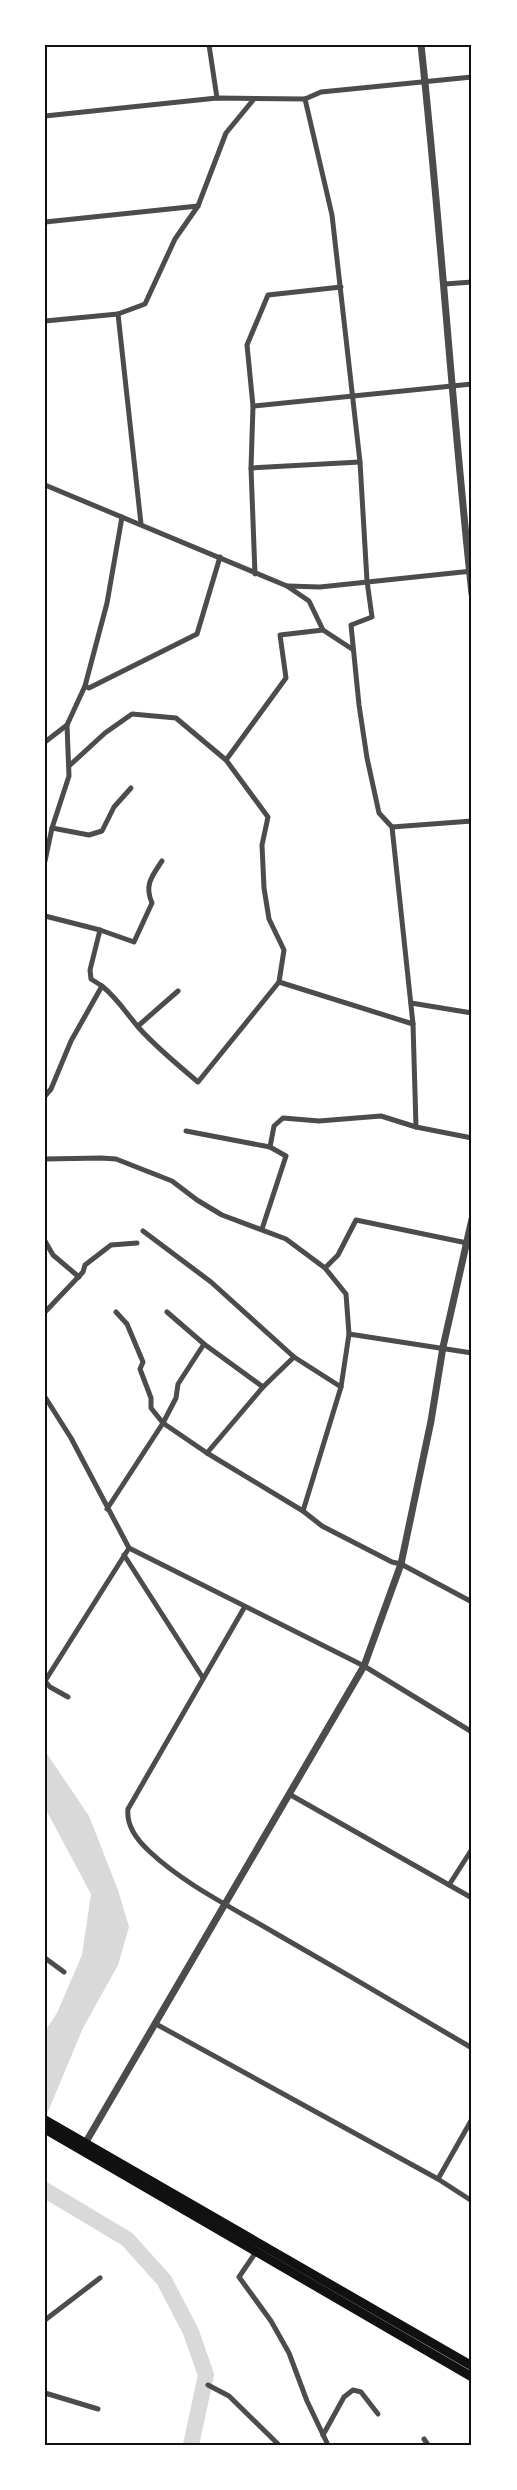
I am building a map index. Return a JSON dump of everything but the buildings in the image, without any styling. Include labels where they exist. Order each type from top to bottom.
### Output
[{"type":"highway","points":[[45,2120],[83,2146],[256,2252],[472,2366]]},
{"type":"highway","points":[[45,2129],[83,2146],[345,2298],[472,2377]]},
{"type":"street","points":[[209,45],[217,98]]},
{"type":"street","points":[[421,45],[472,594]]},
{"type":"street","points":[[45,116],[217,98],[305,99],[321,92],[472,77]]},
{"type":"street","points":[[45,321],[118,314],[145,304],[175,239],[198,206],[226,133],[254,99]]},
{"type":"street","points":[[305,99],[332,215],[360,462],[367,581],[372,617],[351,626],[352,649],[367,758],[379,813],[392,827],[413,1024],[416,1127]]},
{"type":"street","points":[[45,222],[198,206]]},
{"type":"street","points":[[445,284],[472,282]]},
{"type":"street","points":[[255,574],[251,468],[253,406],[247,345],[268,294],[341,287]]},
{"type":"street","points":[[118,314],[141,524]]},
{"type":"street","points":[[253,406],[352,394],[472,384]]},
{"type":"street","points":[[251,468],[360,462]]},
{"type":"street","points":[[45,485],[287,586],[309,601],[323,630],[352,649]]},
{"type":"street","points":[[45,742],[67,725],[85,686],[107,603],[122,517]]},
{"type":"street","points":[[85,686],[89,688],[197,634],[220,557]]},
{"type":"street","points":[[287,586],[320,587],[471,572]]},
{"type":"street","points":[[226,760],[286,678],[280,635],[323,630]]},
{"type":"street","points":[[69,766],[105,733],[132,714],[176,718],[226,760],[268,817],[262,845],[264,888],[269,919],[284,950],[279,982],[198,1082],[166,1055],[138,1026],[123,1005],[91,979],[90,970],[99,930]]},
{"type":"street","points":[[45,861],[52,828],[69,776],[67,725]]},
{"type":"street","points":[[52,828],[89,835],[102,831],[114,807],[131,788]]},
{"type":"street","points":[[392,827],[472,821]]},
{"type":"street","points":[[45,916],[134,942],[152,903],[148,881],[162,861]]},
{"type":"street","points":[[279,982],[413,1024]]},
{"type":"street","points":[[45,1096],[51,1089],[71,1041],[102,986]]},
{"type":"street","points":[[138,1026],[178,991]]},
{"type":"street","points":[[411,1003],[472,1013]]},
{"type":"street","points":[[270,1147],[274,1126],[282,1118],[319,1122],[381,1116],[416,1127],[472,1138]]},
{"type":"street","points":[[186,1131],[270,1147],[286,1156],[262,1229]]},
{"type":"street","points":[[45,1159],[116,1160],[172,1181],[222,1215],[286,1239],[325,1268],[346,1294],[349,1334],[341,1387],[303,1511]]},
{"type":"street","points":[[83,2146],[363,1666],[401,1564],[431,1421],[443,1347],[472,1219]]},
{"type":"street","points":[[325,1268],[338,1255],[356,1220],[467,1243]]},
{"type":"street","points":[[143,1231],[211,1282],[294,1357],[341,1387]]},
{"type":"street","points":[[45,1241],[53,1255],[79,1277]]},
{"type":"street","points":[[45,1312],[79,1277],[85,1265],[111,1245],[137,1243]]},
{"type":"street","points":[[117,1312],[128,1324],[143,1362],[140,1369],[151,1398],[151,1408],[164,1423],[207,1453],[303,1511],[322,1526],[392,1562],[401,1564],[472,1602]]},
{"type":"street","points":[[167,1312],[204,1344],[263,1387]]},
{"type":"street","points":[[349,1334],[472,1353]]},
{"type":"street","points":[[107,1509],[164,1423],[176,1398],[178,1384],[204,1344]]},
{"type":"street","points":[[207,1453],[263,1387],[294,1357]]},
{"type":"street","points":[[45,1397],[71,1438],[129,1548],[363,1666],[472,1732]]},
{"type":"street","points":[[68,1697],[50,1687],[45,1681],[129,1548]]},
{"type":"street","points":[[124,1555],[203,1678]]},
{"type":"street","points":[[244,1608],[128,1809],[129,1827],[147,1850],[168,1868],[472,2048]]},
{"type":"street","points":[[288,1794],[472,1898]]},
{"type":"street","points":[[449,1885],[472,1849]]},
{"type":"street","points":[[45,1958],[64,1972]]},
{"type":"street","points":[[156,2024],[438,2179],[472,2201]]},
{"type":"street","points":[[438,2179],[472,2119]]},
{"type":"street","points":[[256,2252],[239,2277],[271,2321],[289,2353],[328,2445]]},
{"type":"street","points":[[45,2320],[100,2278]]},
{"type":"street","points":[[208,2385],[229,2396],[279,2445]]},
{"type":"street","points":[[323,2435],[344,2397],[353,2390],[362,2392],[378,2414]]},
{"type":"street","points":[[45,2393],[98,2409]]},
{"type":"street","points":[[424,2439],[428,2445]]},
{"type":"shaded area","points":[[45,1751],[89,1816],[118,1890],[129,1927],[118,1965],[83,2028],[47,2114],[45,2031],[57,2013],[82,1955],[91,1894],[45,1808]]},
{"type":"waterway","points":[[45,2190],[127,2239],[164,2280],[191,2332],[206,2375],[191,2445]]}]
